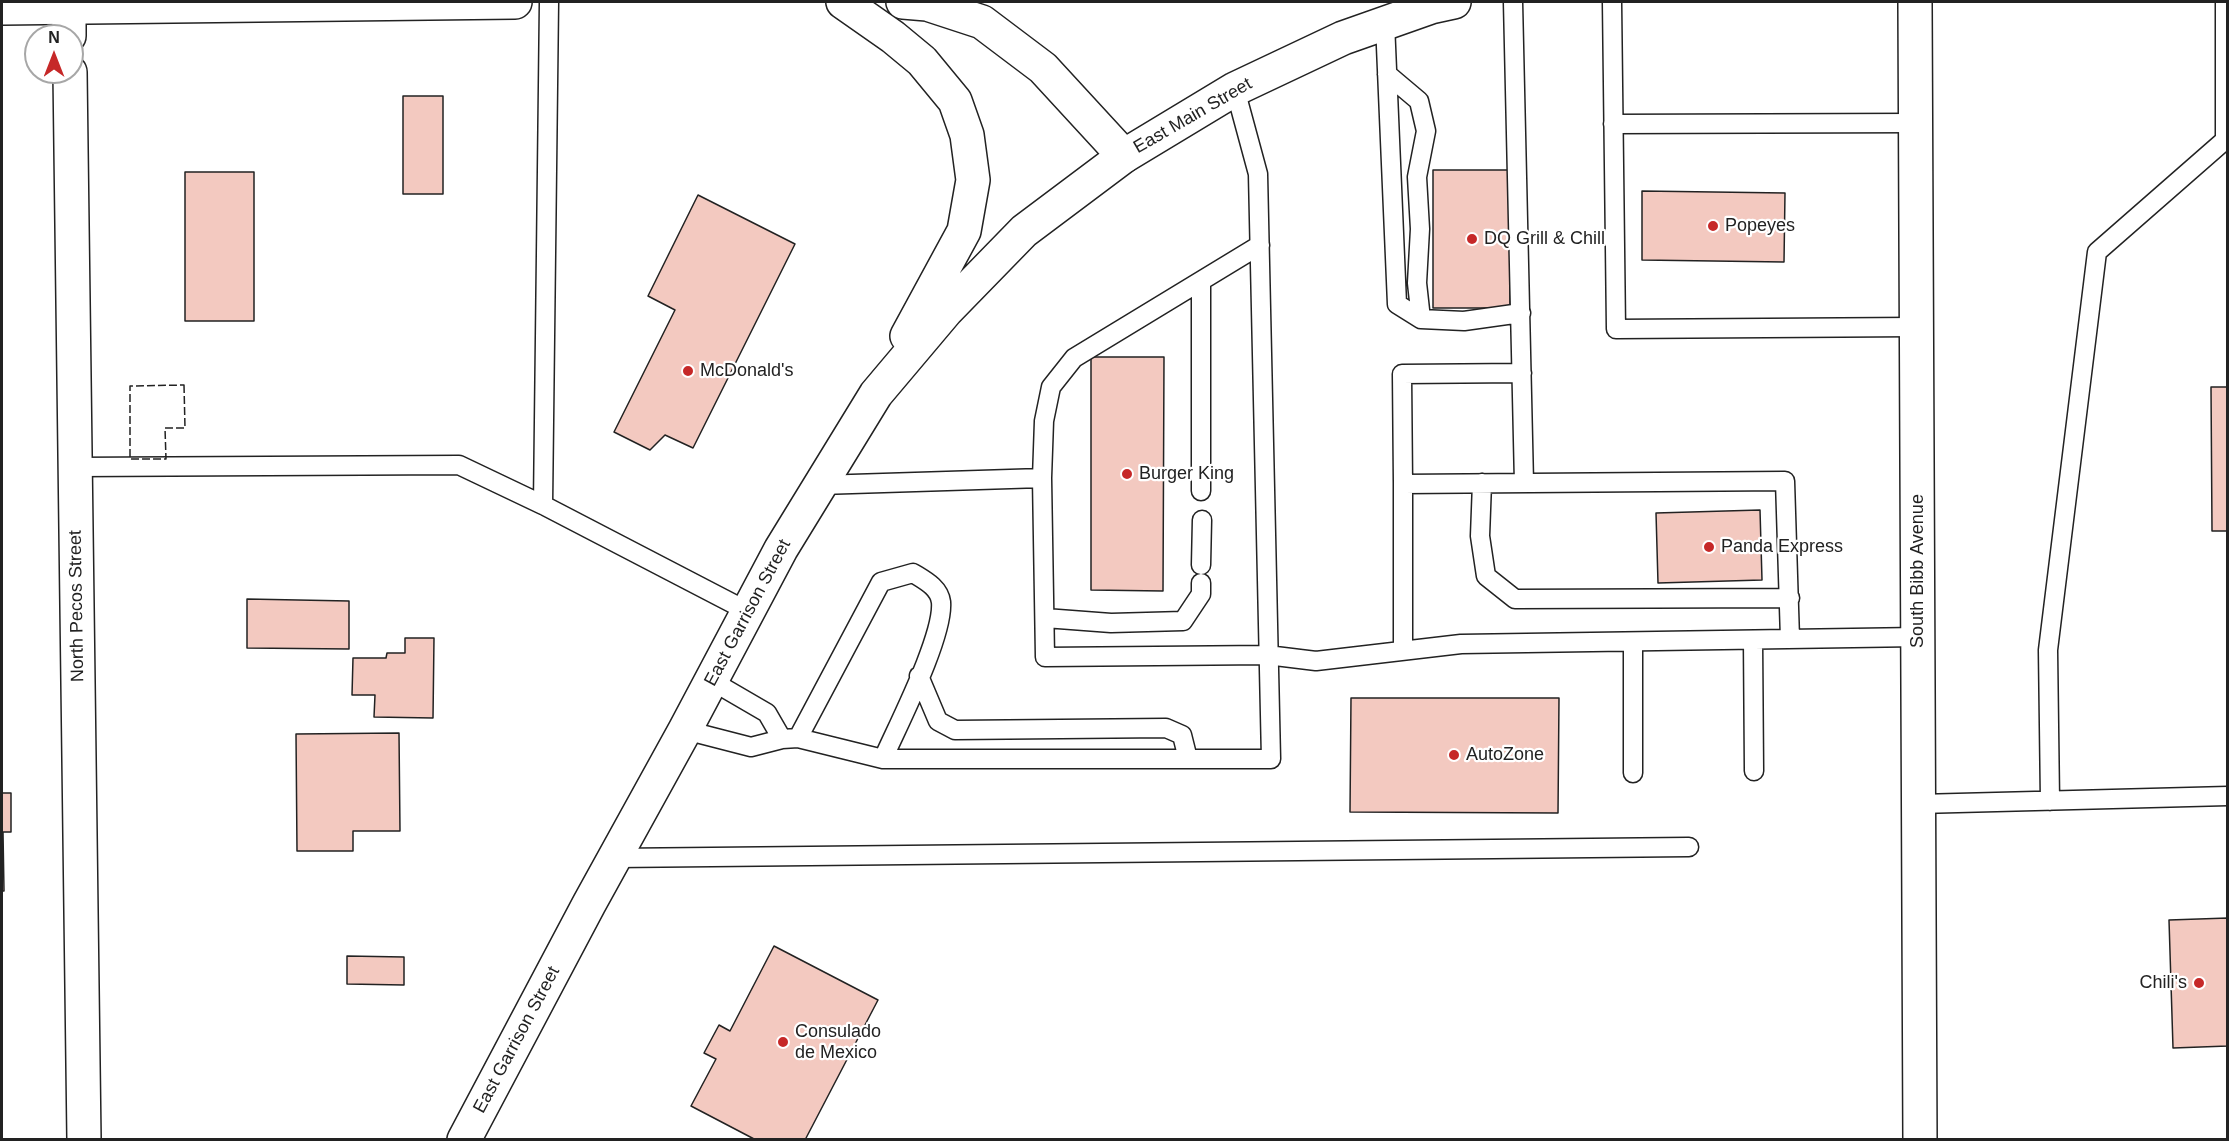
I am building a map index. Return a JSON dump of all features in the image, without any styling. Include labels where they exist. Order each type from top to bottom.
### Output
[{"type":"main road","points":[[2,8],[69,14],[515,2]]},
{"type":"main road","points":[[843,2],[893,37],[921,62],[955,101],[967,135],[973,180],[964,231],[876,394]]},
{"type":"main road","name":"East Main Street","points":[[903,2],[927,4],[982,22],[1043,68],[1124,156],[1235,89],[1343,38],[1431,7],[1454,2]]},
{"type":"main road","name":"South Bibb Avenue","points":[[1916,2],[1920,1140]]},
{"type":"main road","name":"North Pecos Street","points":[[70,84],[84,1140]]},
{"type":"main road","name":"East Garrison Street","points":[[464,1140],[781,549],[876,394],[946,311],[1024,231],[1124,156]]},
{"type":"lane","points":[[543,505],[549,2]]},
{"type":"lane","points":[[1513,2],[1524,483]]},
{"type":"lane","points":[[1612,2],[1616,329],[1917,327]]},
{"type":"lane","points":[[2050,801],[2048,650],[2097,252],[2226,140],[2226,2]]},
{"type":"lane","points":[[1385,23],[1397,304],[1421,319],[1464,321],[1521,314]]},
{"type":"lane","points":[[1387,74],[1419,101],[1426,131],[1417,177],[1420,230],[1417,283],[1421,319]]},
{"type":"lane","points":[[685,730],[751,747],[790,738],[882,759],[1271,759],[1258,174],[1235,89]]},
{"type":"lane","points":[[1613,124],[1916,123]]},
{"type":"lane","points":[[1260,246],[1074,358],[1051,387],[1044,421],[1042,478],[1045,657],[1268,655],[1316,661],[1461,644],[1918,637]]},
{"type":"lane","points":[[1201,281],[1201,491]]},
{"type":"lane","points":[[1403,650],[1402,374],[1522,373]]},
{"type":"lane","points":[[75,467],[459,465],[543,505],[748,612]]},
{"type":"lane","points":[[820,485],[1042,478]]},
{"type":"lane","points":[[1403,484],[1785,482],[1790,639]]},
{"type":"lane","points":[[1482,483],[1480,536],[1486,576],[1515,599],[1790,598]]},
{"type":"lane","points":[[1201,565],[1202,520]]},
{"type":"lane","points":[[790,738],[881,582],[913,573],[933,585],[941,601],[938,626],[919,676],[882,759]]},
{"type":"lane","points":[[1045,618],[1111,622],[1183,621],[1201,594],[1201,583]]},
{"type":"lane","points":[[1753,640],[1754,771]]},
{"type":"lane","points":[[1633,642],[1633,772]]},
{"type":"lane","points":[[919,676],[939,721],[956,730],[1166,728],[1182,735],[1188,759]]},
{"type":"lane","points":[[712,681],[767,713],[790,738]]},
{"type":"lane","points":[[1919,804],[2228,796]]},
{"type":"lane","points":[[614,858],[1689,847]]},
{"type":"building","points":[[403,96],[443,96],[443,194],[403,194]]},
{"type":"building","name":"DQ Grill & Chill","points":[[1433,170],[1510,170],[1510,308],[1433,308]]},
{"type":"building","points":[[185,172],[254,172],[254,321],[185,321]]},
{"type":"building","name":"Popeyes","points":[[1642,191],[1785,193],[1784,262],[1642,260]]},
{"type":"building","name":"McDonald's","points":[[698,195],[795,244],[693,448],[665,435],[650,450],[614,432],[675,310],[648,296]]},
{"type":"building","name":"Burger King","points":[[1091,357],[1164,357],[1163,591],[1091,590]]},
{"type":"building","points":[[2211,387],[2228,387],[2228,531],[2212,531]]},
{"type":"building","name":"Panda Express","points":[[1760,510],[1762,580],[1658,583],[1656,513]]},
{"type":"building","points":[[247,599],[349,601],[349,649],[247,648]]},
{"type":"building","points":[[405,638],[434,638],[433,718],[374,717],[375,695],[352,695],[353,658],[386,658],[387,653],[405,653]]},
{"type":"building","name":"AutoZone","points":[[1351,698],[1559,698],[1558,813],[1350,812]]},
{"type":"building","points":[[399,733],[400,831],[353,831],[353,851],[297,851],[296,734]]},
{"type":"building","points":[[2,793],[11,793],[11,832],[3,832],[4,891],[2,891]]},
{"type":"building","name":"Chili's","points":[[2228,918],[2228,1046],[2173,1048],[2169,920]]},
{"type":"building","name":"Consulado de Mexico","points":[[774,946],[878,1000],[805,1140],[756,1140],[691,1106],[716,1059],[704,1053],[719,1025],[730,1031]]},
{"type":"building","points":[[347,956],[404,957],[404,985],[347,984]]},
{"type":"fence","points":[[184,385],[185,428],[165,428],[166,459],[130,459],[130,386],[184,385]]},
{"type":"place","name":"Popeyes","points":[[1713,226]]},
{"type":"place","name":"DQ Grill & Chill","points":[[1472,239]]},
{"type":"place","name":"McDonald's","points":[[688,371]]},
{"type":"place","name":"Burger King","points":[[1127,474]]},
{"type":"place","name":"Panda Express","points":[[1709,547]]},
{"type":"place","name":"AutoZone","points":[[1454,755]]},
{"type":"place","name":"Chili's","points":[[2199,983]]},
{"type":"place","name":"Consulado de Mexico","points":[[783,1042]]}]
